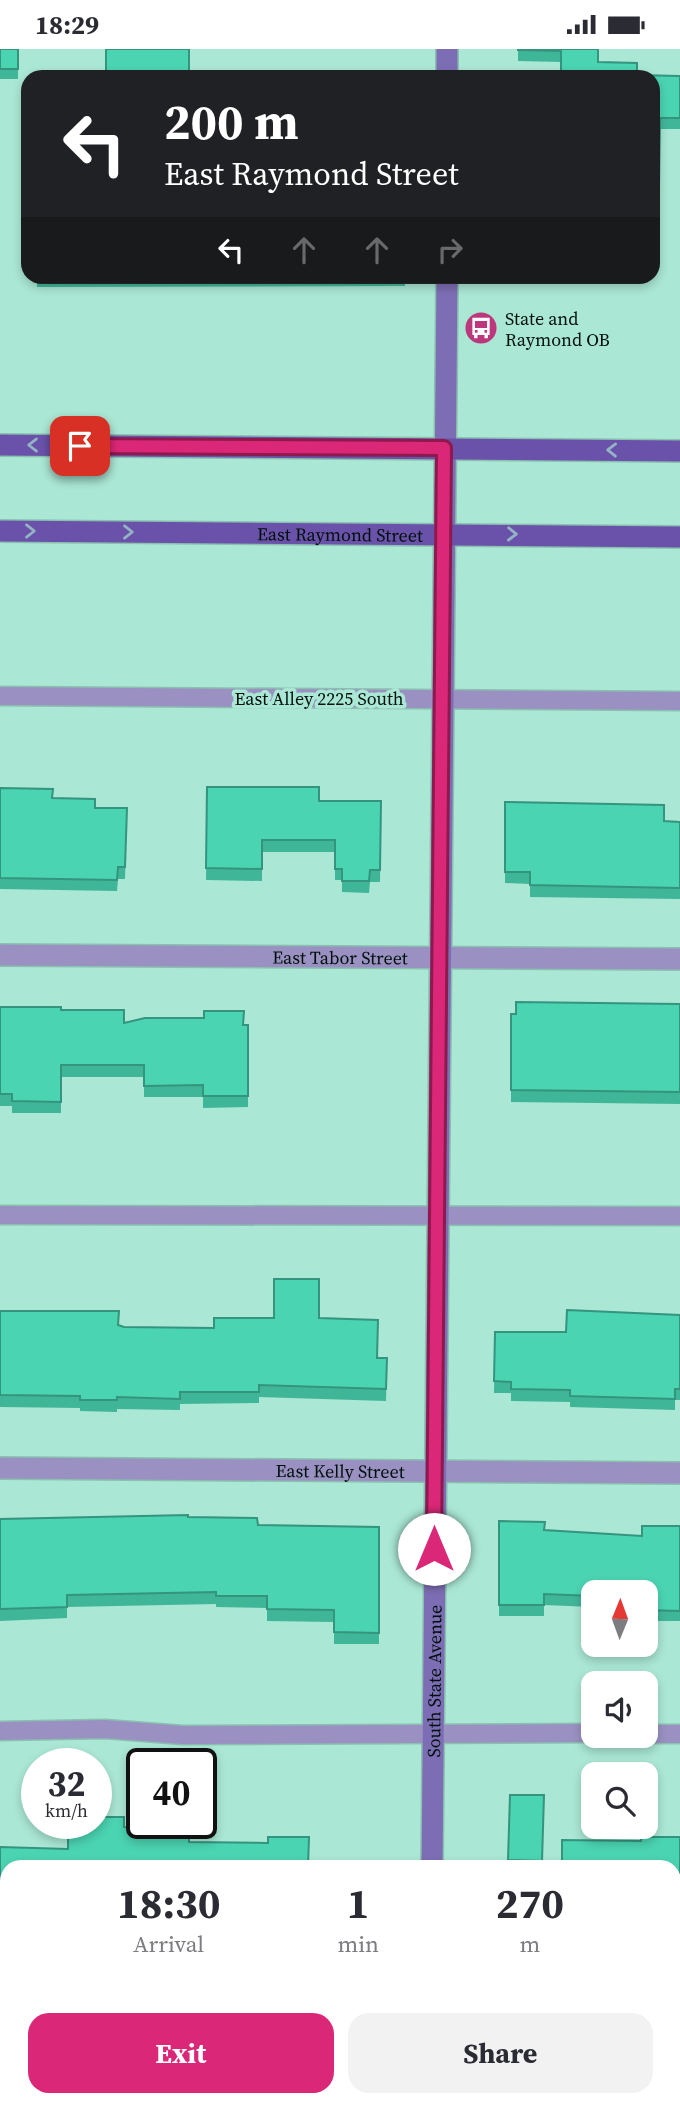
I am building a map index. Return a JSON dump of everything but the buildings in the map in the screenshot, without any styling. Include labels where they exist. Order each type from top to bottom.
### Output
[{"type":"main road","points":[[0,445],[680,451]]},
{"type":"main road","name":"East Raymond Street","points":[[0,531],[680,537]]},
{"type":"street","points":[[447,49],[447,70]]},
{"type":"street","name":"South State Avenue","points":[[432,1860],[447,284]]},
{"type":"street","name":"East Tabor Street","points":[[0,955],[680,959]]},
{"type":"street","name":"East Kelly Street","points":[[0,1468],[680,1473]]},
{"type":"lane","name":"East Alley 2225 South","points":[[0,696],[680,701]]},
{"type":"lane","points":[[0,1215],[680,1216]]},
{"type":"lane","points":[[0,1731],[105,1729],[183,1735],[581,1733]]},
{"type":"lane","points":[[658,1734],[680,1734]]},
{"type":"place","name":"State and Raymond OB","points":[[481,328]]},
{"type":"route","points":[[80,446],[444,448],[434,1549]]}]
